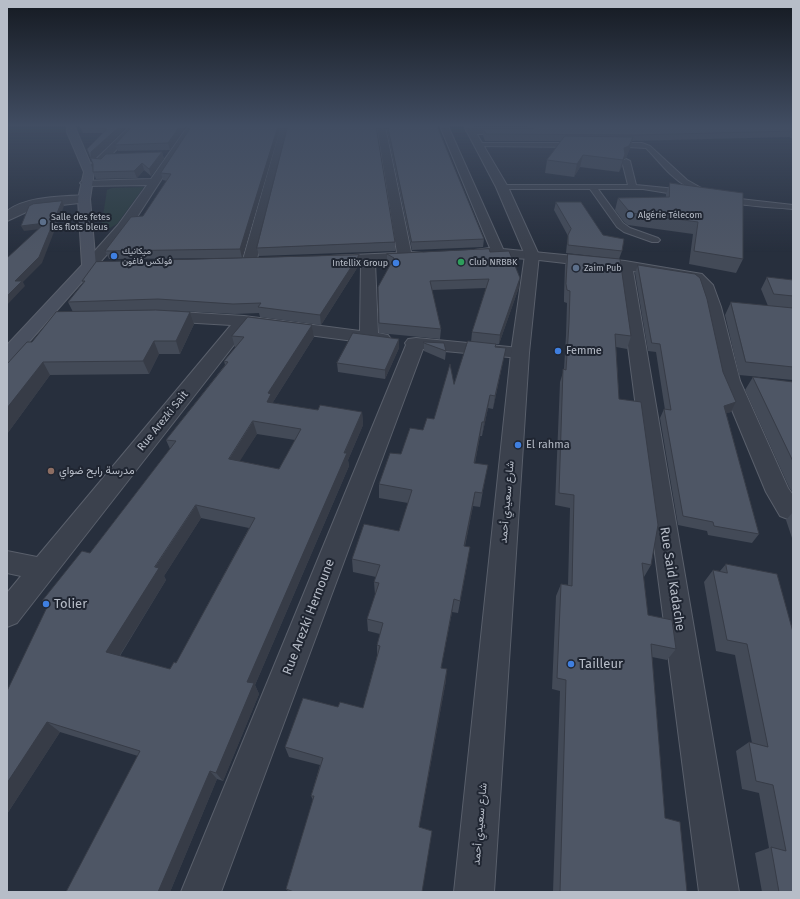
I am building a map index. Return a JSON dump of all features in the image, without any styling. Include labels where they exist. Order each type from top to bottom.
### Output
[{"type":"main road","points":[[7,356],[89,266],[84,199],[88,178],[85,168]]},
{"type":"street","points":[[88,178],[96,168]]},
{"type":"street","points":[[89,266],[123,228],[164,168]]},
{"type":"street","points":[[249,263],[274,168]]},
{"type":"street","points":[[389,168],[405,256]]},
{"type":"street","points":[[462,168],[498,252]]},
{"type":"street","points":[[491,168],[502,187],[532,255]]},
{"type":"street","points":[[88,178],[154,182]]},
{"type":"street","points":[[7,217],[14,210],[25,206],[84,199]]},
{"type":"street","points":[[467,254],[498,252],[532,255],[625,265],[698,278],[705,285],[720,307],[730,381],[778,492],[789,509],[793,511]]},
{"type":"street","points":[[320,260],[428,255]]},
{"type":"street","name":"شارع سعيدي أحمد","points":[[474,892],[520,353],[532,255]]},
{"type":"street","points":[[368,258],[369,338]]},
{"type":"street","points":[[234,263],[265,262]]},
{"type":"street","points":[[89,266],[112,265]]},
{"type":"street","name":"Rue Said Kadache","points":[[625,265],[720,892]]},
{"type":"street","points":[[146,317],[244,321],[369,338],[520,353]]},
{"type":"street","points":[[40,319],[63,318]]},
{"type":"street","name":"Rue Arezki Sait","points":[[7,614],[244,321]]},
{"type":"street","name":"Rue Arezki Hernoune","points":[[201,892],[416,343]]},
{"type":"street","points":[[730,381],[754,384]]},
{"type":"street","points":[[7,562],[42,569]]},
{"type":"lane","points":[[628,168],[633,188]]},
{"type":"lane","points":[[670,168],[688,185],[732,201],[793,207]]},
{"type":"lane","points":[[502,187],[649,188],[674,192],[703,191]]},
{"type":"lane","points":[[593,188],[620,225],[628,230],[655,240]]},
{"type":"shaded area","points":[[144,187],[117,224],[110,228],[101,228],[107,190],[112,188]]},
{"type":"building","points":[[93,168],[137,168],[134,171],[93,172]]},
{"type":"building","points":[[164,168],[265,168],[240,249],[105,251],[131,217],[143,216],[171,174],[161,173]]},
{"type":"building","points":[[277,168],[383,168],[395,242],[257,248]]},
{"type":"building","points":[[397,168],[454,168],[484,239],[412,242]]},
{"type":"building","points":[[670,183],[743,193],[743,259],[694,251],[698,222],[632,213],[618,198],[669,197]]},
{"type":"building","points":[[62,201],[39,257],[15,281],[22,281],[7,296],[7,258],[45,223],[21,226],[29,206],[33,204]]},
{"type":"building","points":[[556,202],[581,202],[603,235],[624,239],[622,251],[568,245],[568,235],[571,229]]},
{"type":"building","points":[[489,249],[490,252],[509,251],[520,278],[500,335],[472,332],[489,279],[430,281],[441,329],[379,323],[378,287],[394,258],[387,254]]},
{"type":"building","points":[[568,254],[620,259],[631,336],[615,334],[619,399],[641,402],[658,525],[651,565],[642,563],[648,615],[672,620],[676,649],[651,644],[665,818],[680,822],[687,892],[560,892],[566,680],[557,678],[561,584],[572,586],[574,495],[559,493],[563,369],[566,370],[569,323],[570,291],[567,290],[566,284]]},
{"type":"building","points":[[359,255],[320,315],[258,307],[261,303],[233,304],[158,299],[68,302],[85,281],[82,281],[96,262]]},
{"type":"building","points":[[638,265],[695,274],[700,278],[707,299],[723,372],[736,402],[724,406],[759,534],[714,526],[713,522],[683,516],[664,409],[671,410],[660,344],[652,343]]},
{"type":"building","points":[[767,277],[793,280],[793,296],[774,294]]},
{"type":"building","points":[[731,302],[793,308],[793,367],[746,362]]},
{"type":"building","points":[[156,310],[190,312],[176,341],[154,341],[143,361],[43,362],[7,408],[7,364],[27,342],[32,342],[56,312]]},
{"type":"building","points":[[248,317],[312,325],[268,393],[271,394],[267,402],[318,410],[320,405],[362,412],[344,453],[347,453],[247,682],[254,683],[216,773],[210,771],[158,892],[66,892],[140,751],[47,722],[7,783],[7,691],[49,603],[42,601],[82,551],[90,553],[176,441],[166,440],[228,362],[224,361],[244,337],[232,336]],"holes":[[[253,421],[301,429],[279,469],[229,459]],[[196,505],[255,518],[176,663],[174,662],[170,669],[106,652],[159,568],[155,567]]]},
{"type":"building","points":[[353,333],[399,339],[385,370],[337,363]]},
{"type":"building","points":[[468,341],[496,344],[495,347],[506,348],[495,396],[490,395],[484,422],[482,422],[474,463],[488,465],[482,493],[475,492],[464,546],[470,547],[460,601],[454,599],[441,668],[447,669],[419,827],[432,831],[422,892],[294,892],[286,889],[314,796],[311,796],[323,758],[285,747],[303,698],[338,707],[340,702],[363,708],[380,646],[377,645],[383,623],[367,619],[379,583],[374,582],[380,565],[352,559],[364,524],[399,531],[412,490],[379,484],[390,453],[401,454],[410,428],[423,430],[427,418],[434,419],[450,364],[454,384]]},
{"type":"building","points":[[424,343],[444,343],[446,351]]},
{"type":"building","points":[[753,377],[793,382],[793,461]]},
{"type":"building","points":[[726,564],[777,574],[793,632],[793,892],[779,892],[771,847],[786,851],[773,785],[756,781],[749,742],[768,747],[747,644],[727,640],[713,570],[727,573]]},
{"type":"place","name":"Algérie Télecom","points":[[630,215]]},
{"type":"place","name":"Salle des fetes les flots bleus","points":[[43,222]]},
{"type":"place","name":"ميكانيك فولكس فاغون","points":[[114,256]]},
{"type":"place","name":"Club NRBBK","points":[[461,262]]},
{"type":"place","name":"IntelliX Group","points":[[396,263]]},
{"type":"place","name":"Zaim Pub","points":[[576,268]]},
{"type":"place","name":"Femme","points":[[558,351]]},
{"type":"place","name":"El rahma","points":[[518,445]]},
{"type":"place","name":"مدرسة رابح ضواي","points":[[51,471]]},
{"type":"place","name":"Tolier","points":[[46,604]]},
{"type":"place","name":"Tailleur","points":[[571,664]]}]
